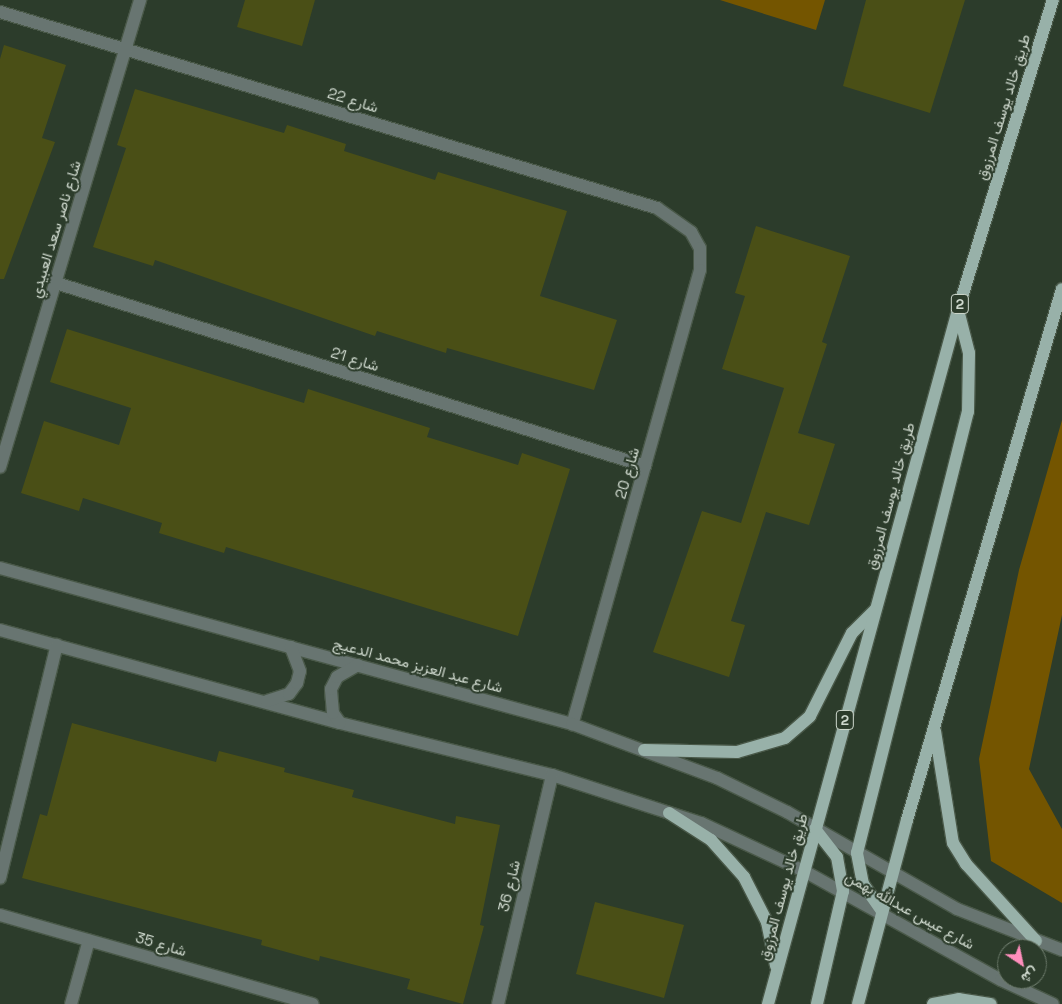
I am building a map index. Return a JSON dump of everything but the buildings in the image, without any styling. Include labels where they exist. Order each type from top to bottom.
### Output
[{"type":"main road","name":"طريق خالد يوسف المرزوق","points":[[768,1004],[958,310],[1053,0]]},
{"type":"main road","points":[[858,1004],[934,725],[1062,289]]},
{"type":"main road","points":[[882,911],[863,884],[857,853],[968,412],[969,353],[958,310]]},
{"type":"main road","points":[[644,750],[737,752],[785,738],[810,716],[852,633],[875,610]]},
{"type":"main road","points":[[934,725],[953,843],[966,864],[1034,939]]},
{"type":"main road","points":[[669,813],[711,840],[744,877],[767,922],[777,971]]},
{"type":"main road","points":[[815,829],[837,856],[843,891],[817,1004]]},
{"type":"main road","points":[[933,1004],[959,999],[992,1004]]},
{"type":"street","name":"شارع ناصر سعد العبيدي","points":[[0,467],[140,0]]},
{"type":"street","name":"شارع 22","points":[[0,12],[126,48],[657,208],[691,232]]},
{"type":"street","name":"شارع 20","points":[[572,724],[700,270],[700,248],[691,232]]},
{"type":"street","name":"شارع 21","points":[[56,283],[646,466]]},
{"type":"street","name":"شارع عبد العزيز محمد الدعيج","points":[[0,568],[572,724],[718,778],[815,829]]},
{"type":"street","points":[[0,630],[340,723],[552,775],[669,813],[735,837],[804,871]]},
{"type":"street","points":[[0,878],[57,645]]},
{"type":"street","points":[[264,701],[277,700],[297,683],[298,658],[291,647]]},
{"type":"street","points":[[340,723],[332,713],[331,689],[337,677],[358,665]]},
{"type":"street","name":"شارع 36","points":[[498,1004],[552,775]]},
{"type":"street","name":"شارع عيس عبدالله بهمن","points":[[815,829],[957,909],[1031,939]]},
{"type":"street","name":"شارع عيس عبدالله بهمن","points":[[804,871],[882,911],[1001,980],[1053,1004]]},
{"type":"street","name":"شارع 35","points":[[0,915],[89,940],[286,1001],[313,1004]]},
{"type":"street","points":[[71,1004],[89,940]]},
{"type":"street","name":"شارع عيس عبدالله بهمن","points":[[1047,945],[1062,950]]},
{"type":"shaded area","points":[[720,0],[825,0],[816,30]]},
{"type":"shaded area","points":[[1062,420],[1062,615],[1029,769],[1062,829],[1062,903],[991,861],[979,759],[1019,570]]}]
